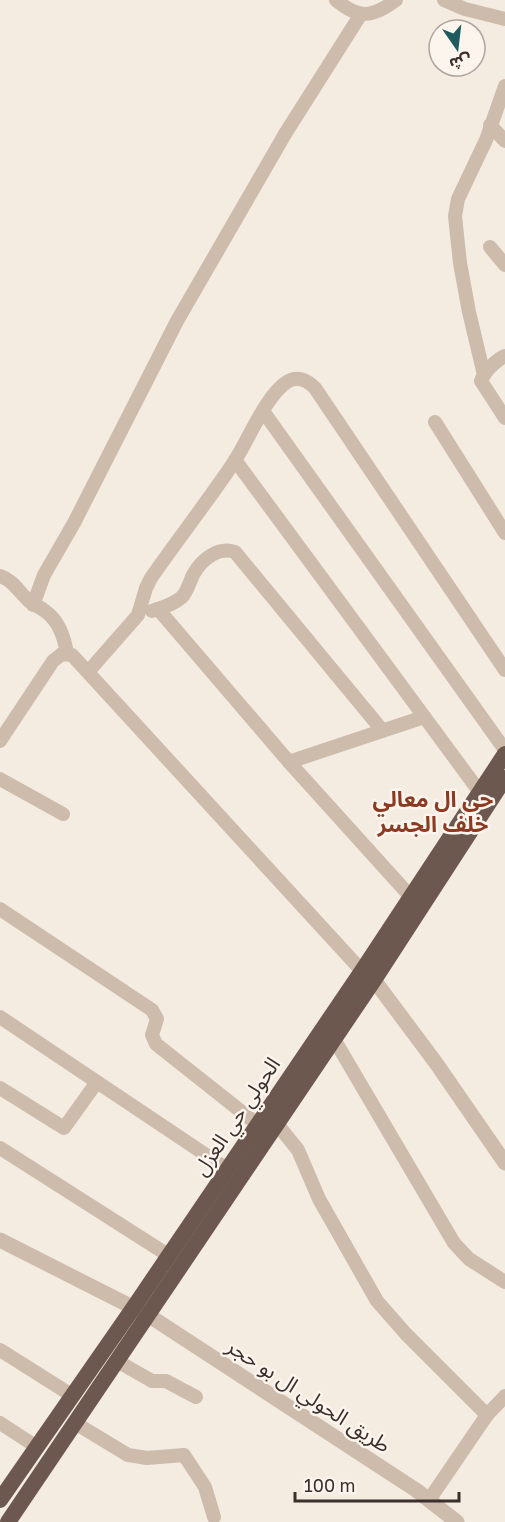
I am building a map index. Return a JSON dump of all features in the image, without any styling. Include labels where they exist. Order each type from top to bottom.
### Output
[{"type":"highway","name":"الحولي حي العزل","points":[[0,1500],[73,1396],[141,1311],[277,1124],[334,1040],[410,896],[505,752]]},
{"type":"highway","name":"الحولي حي العزل","points":[[8,1522],[117,1361],[168,1255],[257,1124],[368,976],[505,778]]},
{"type":"street","points":[[336,0],[351,12],[361,14],[374,13],[396,0]]},
{"type":"street","points":[[444,0],[465,9],[505,19]]},
{"type":"street","points":[[33,605],[44,575],[74,523],[177,321],[285,134],[361,14]]},
{"type":"street","points":[[505,86],[486,140],[458,199],[455,216],[465,292],[483,375],[482,385],[505,418]]},
{"type":"street","points":[[490,125],[505,141]]},
{"type":"street","points":[[490,248],[505,265]]},
{"type":"street","points":[[483,375],[505,356]]},
{"type":"street","points":[[88,672],[138,615],[151,578],[235,460],[263,411],[287,381],[297,378],[307,381],[315,388],[505,670]]},
{"type":"street","points":[[263,411],[505,752]]},
{"type":"street","points":[[435,422],[505,533]]},
{"type":"street","points":[[235,460],[479,792]]},
{"type":"street","points":[[138,615],[172,604],[181,597],[189,587],[194,572],[205,560],[221,550],[228,549],[236,552],[382,730]]},
{"type":"street","points":[[0,576],[10,581],[33,605],[47,613],[58,624],[67,653]]},
{"type":"street","points":[[158,609],[289,762],[410,896]]},
{"type":"street","points":[[0,741],[53,661],[62,654],[72,655],[368,976],[436,1063],[505,1164]]},
{"type":"street","points":[[289,762],[424,717]]},
{"type":"street","points":[[0,779],[63,813]]},
{"type":"street","points":[[0,909],[152,1010],[157,1019],[152,1035],[156,1044],[257,1124]]},
{"type":"street","points":[[0,1017],[227,1169]]},
{"type":"street","points":[[334,1040],[454,1244],[469,1259],[505,1282]]},
{"type":"street","points":[[0,1089],[64,1128],[97,1082]]},
{"type":"street","points":[[277,1124],[298,1150],[319,1199],[377,1301],[400,1328],[487,1415]]},
{"type":"street","points":[[0,1148],[168,1255]]},
{"type":"street","name":"طريق الحولي ال بو حجر","points":[[0,1240],[141,1311],[429,1500],[457,1522]]},
{"type":"street","points":[[0,1350],[73,1396]]},
{"type":"street","points":[[117,1361],[152,1381],[166,1381],[196,1397]]},
{"type":"street","points":[[429,1500],[487,1415],[505,1396]]},
{"type":"street","points":[[0,1423],[37,1447]]},
{"type":"street","points":[[75,1423],[128,1455],[147,1458],[184,1455],[204,1487],[214,1517]]},
{"type":"district","name":"حي ال معالي خلف الجسر","points":[[433,810]]}]
